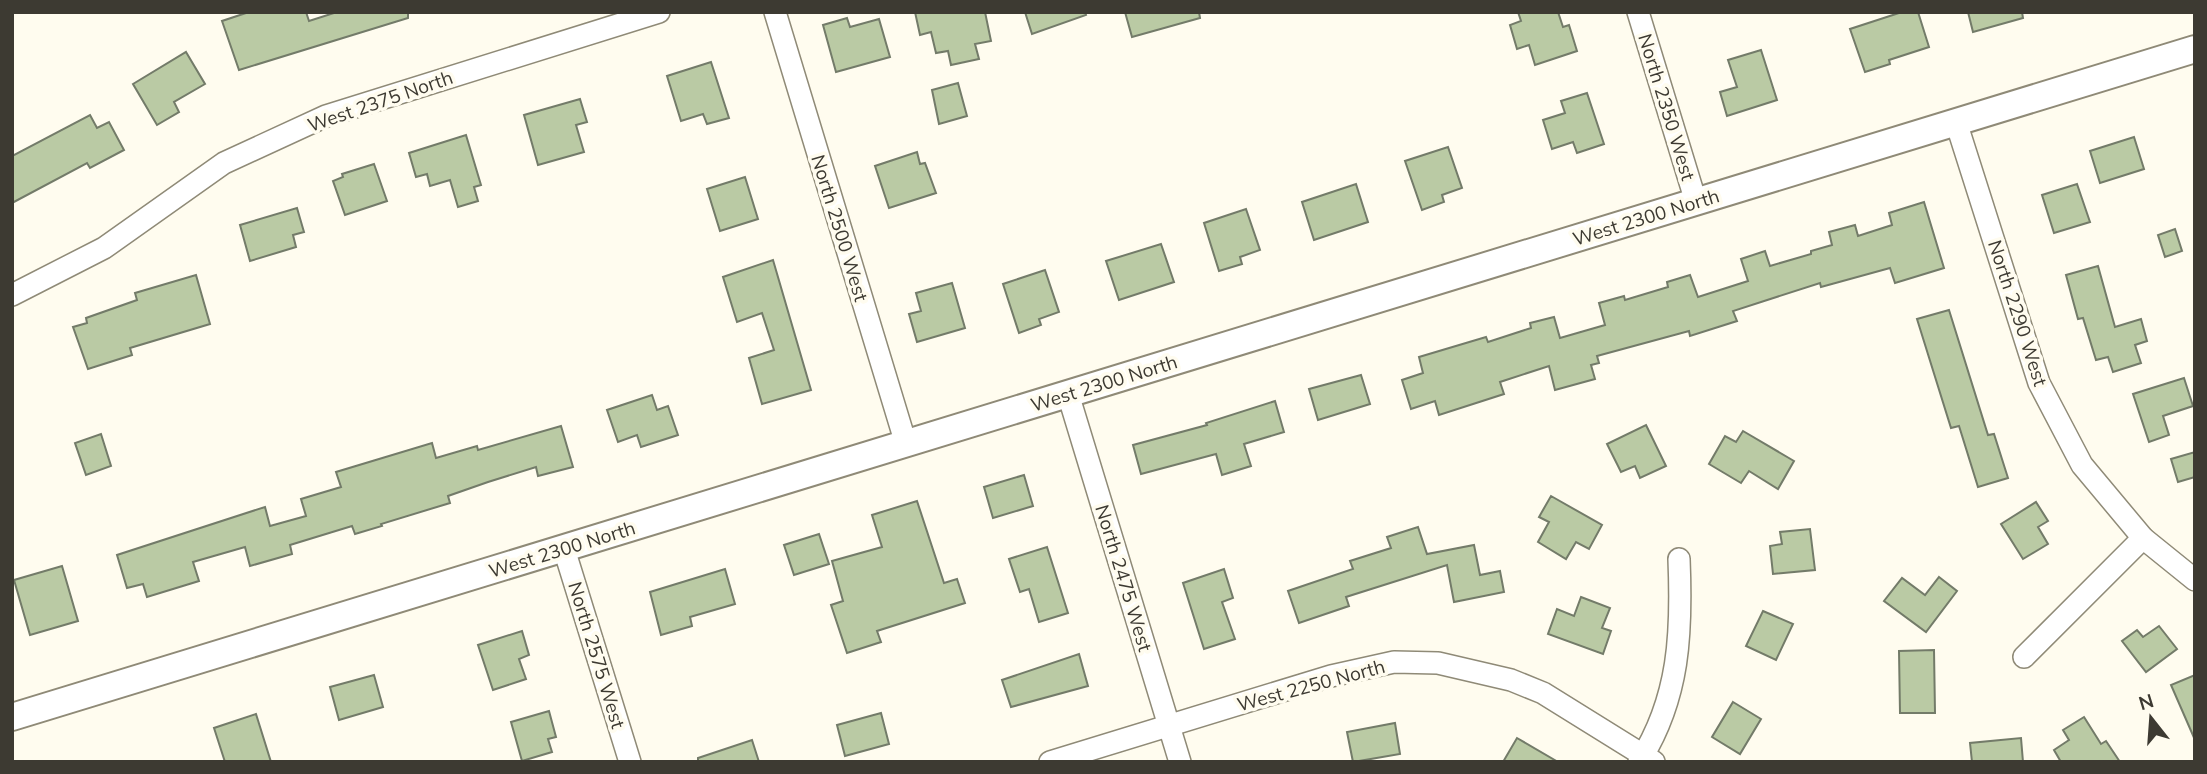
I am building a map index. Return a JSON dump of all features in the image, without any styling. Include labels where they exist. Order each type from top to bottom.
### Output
[{"type":"street","name":"West 2375 North","points":[[12,295],[104,248],[224,163],[326,116],[659,12]]},
{"type":"street","name":"North 2500 West","points":[[775,12],[906,444]]},
{"type":"street","name":"North 2350 West","points":[[1638,12],[1696,202]]},
{"type":"street","name":"West 2300 North","points":[[12,717],[2195,48]]},
{"type":"street","name":"North 2290 West","points":[[1956,122],[2039,383],[2082,465],[2143,538],[2195,580]]},
{"type":"street","name":"North 2475 West","points":[[1068,394],[1180,762]]},
{"type":"street","points":[[2024,657],[2143,538]]},
{"type":"street","name":"North 2575 West","points":[[564,549],[630,762]]},
{"type":"street","points":[[1645,760],[1671,694],[1682,625],[1679,559]]},
{"type":"street","name":"West 2250 North","points":[[1050,762],[1331,676],[1394,662],[1437,663],[1511,680],[1543,693],[1645,760]]},
{"type":"building","points":[[249,12],[306,12],[309,21],[337,12],[408,12],[408,18],[239,70],[222,21]]},
{"type":"building","points":[[915,12],[985,12],[991,41],[975,44],[979,59],[951,65],[948,51],[936,53],[931,32],[920,35]]},
{"type":"building","points":[[1025,12],[1085,12],[1086,15],[1032,34]]},
{"type":"building","points":[[1125,12],[1199,12],[1200,18],[1132,37]]},
{"type":"building","points":[[1518,12],[1558,12],[1563,27],[1569,25],[1577,51],[1535,65],[1529,45],[1517,49],[1510,25],[1521,21]]},
{"type":"building","points":[[1902,12],[1918,12],[1929,47],[1889,60],[1890,64],[1865,72],[1850,29]]},
{"type":"building","points":[[1968,12],[2022,12],[2023,18],[1973,32]]},
{"type":"building","points":[[847,18],[850,27],[879,19],[890,57],[836,72],[823,25]]},
{"type":"building","points":[[1761,50],[1777,100],[1727,116],[1720,92],[1737,87],[1728,60]]},
{"type":"building","points":[[186,52],[205,84],[174,102],[179,112],[157,125],[133,84]]},
{"type":"building","points":[[711,62],[729,118],[707,124],[703,114],[681,121],[667,76]]},
{"type":"building","points":[[958,83],[967,116],[939,124],[932,90]]},
{"type":"building","points":[[1587,93],[1604,144],[1577,153],[1573,142],[1552,149],[1543,120],[1565,113],[1561,101]]},
{"type":"building","points":[[580,99],[587,122],[576,125],[584,152],[538,165],[524,115]]},
{"type":"building","points":[[90,115],[97,128],[109,122],[124,150],[90,168],[87,163],[12,203],[12,156]]},
{"type":"building","points":[[466,135],[481,185],[474,187],[478,201],[458,207],[450,180],[430,186],[427,174],[416,177],[409,153]]},
{"type":"building","points":[[2134,137],[2144,169],[2100,183],[2090,151]]},
{"type":"building","points":[[1448,147],[1462,188],[1442,195],[1444,202],[1422,210],[1405,161]]},
{"type":"building","points":[[917,152],[920,164],[925,163],[936,193],[889,208],[875,166]]},
{"type":"building","points":[[374,164],[387,201],[345,215],[333,181],[343,177],[342,174]]},
{"type":"building","points":[[745,177],[758,219],[720,231],[707,189]]},
{"type":"building","points":[[1356,184],[1368,222],[1314,240],[1302,202]]},
{"type":"building","points":[[2077,184],[2090,222],[2054,233],[2042,195]]},
{"type":"building","points":[[1924,202],[1944,268],[1895,283],[1890,268],[1821,287],[1820,283],[1733,311],[1737,321],[1690,336],[1689,331],[1597,356],[1599,363],[1591,365],[1595,379],[1555,390],[1549,366],[1500,382],[1504,394],[1439,415],[1435,401],[1411,409],[1402,380],[1423,373],[1419,357],[1486,337],[1488,342],[1531,328],[1530,323],[1554,317],[1560,338],[1605,325],[1599,303],[1624,296],[1625,300],[1668,287],[1667,282],[1690,275],[1698,297],[1748,281],[1741,259],[1765,251],[1770,266],[1811,254],[1811,251],[1832,245],[1829,232],[1855,225],[1858,236],[1892,225],[1889,213]]},
{"type":"building","points":[[297,208],[304,232],[293,235],[296,247],[250,261],[240,225]]},
{"type":"building","points":[[1246,209],[1260,250],[1240,257],[1242,264],[1219,271],[1204,223]]},
{"type":"building","points":[[2175,229],[2182,251],[2165,257],[2158,235]]},
{"type":"building","points":[[1161,244],[1174,282],[1119,300],[1106,261]]},
{"type":"building","points":[[773,260],[811,390],[762,404],[749,358],[774,350],[762,313],[737,322],[723,277]]},
{"type":"building","points":[[2098,266],[2115,327],[2141,319],[2147,341],[2135,345],[2141,363],[2113,372],[2108,357],[2096,360],[2083,318],[2078,319],[2066,275]]},
{"type":"building","points":[[1045,270],[1059,312],[1039,319],[1041,325],[1019,333],[1003,284]]},
{"type":"building","points":[[196,275],[210,324],[130,348],[132,355],[88,369],[73,327],[87,323],[86,318],[137,300],[135,293]]},
{"type":"building","points":[[952,283],[965,328],[917,342],[909,314],[921,311],[916,293]]},
{"type":"building","points":[[1949,310],[1988,435],[1994,434],[2008,478],[1978,487],[1959,426],[1951,428],[1917,319]]},
{"type":"building","points":[[1361,375],[1370,404],[1318,420],[1309,389]]},
{"type":"building","points":[[2184,378],[2193,406],[2163,416],[2169,435],[2149,442],[2133,394]]},
{"type":"building","points":[[652,395],[657,410],[668,406],[678,435],[641,447],[637,435],[618,442],[607,410]]},
{"type":"building","points":[[1275,401],[1284,432],[1244,444],[1251,466],[1222,475],[1216,454],[1141,474],[1133,445],[1207,425],[1206,423]]},
{"type":"building","points":[[1646,425],[1666,466],[1640,478],[1635,466],[1621,472],[1607,444]]},
{"type":"building","points":[[561,426],[573,467],[538,476],[536,467],[448,496],[450,503],[381,524],[382,526],[355,534],[352,526],[290,545],[292,554],[250,566],[245,547],[193,562],[199,581],[147,597],[143,584],[127,588],[117,555],[265,507],[270,526],[306,516],[301,499],[341,487],[336,472],[432,443],[436,458],[477,446],[478,450]]},
{"type":"building","points":[[1743,431],[1794,461],[1778,489],[1749,471],[1741,483],[1709,464],[1725,436],[1736,442]]},
{"type":"building","points":[[101,434],[111,466],[86,475],[75,443]]},
{"type":"building","points":[[2195,452],[2195,477],[2178,482],[2171,459]]},
{"type":"building","points":[[1024,475],[1033,506],[993,518],[984,487]]},
{"type":"building","points":[[1551,496],[1602,525],[1589,549],[1576,542],[1566,559],[1538,542],[1549,522],[1539,517]]},
{"type":"building","points":[[917,501],[944,583],[957,579],[965,603],[877,631],[881,642],[847,653],[831,605],[843,601],[832,561],[882,547],[872,515]]},
{"type":"building","points":[[2036,502],[2048,521],[2038,527],[2048,544],[2023,559],[2001,524]]},
{"type":"building","points":[[1418,527],[1427,554],[1474,545],[1480,575],[1500,571],[1504,592],[1454,602],[1447,565],[1346,597],[1349,606],[1299,623],[1288,591],[1353,569],[1350,561],[1391,548],[1387,537]]},
{"type":"building","points":[[1810,529],[1815,570],[1773,574],[1770,546],[1782,544],[1780,532]]},
{"type":"building","points":[[819,534],[829,564],[794,575],[784,545]]},
{"type":"building","points":[[1047,547],[1068,613],[1039,622],[1029,589],[1020,592],[1009,559]]},
{"type":"building","points":[[62,566],[78,621],[30,635],[14,580]]},
{"type":"building","points":[[725,569],[735,604],[690,617],[692,626],[661,635],[650,592]]},
{"type":"building","points":[[1224,569],[1233,598],[1222,602],[1235,639],[1204,649],[1183,583]]},
{"type":"building","points":[[1939,577],[1957,591],[1926,632],[1884,601],[1902,578],[1925,595]]},
{"type":"building","points":[[1581,597],[1610,608],[1602,628],[1611,631],[1603,654],[1548,634],[1557,609],[1574,616]]},
{"type":"building","points":[[1763,611],[1793,624],[1776,660],[1746,646]]},
{"type":"building","points":[[2159,626],[2177,649],[2146,672],[2122,641],[2137,630],[2143,637]]},
{"type":"building","points":[[522,631],[529,655],[519,659],[526,679],[493,690],[478,645]]},
{"type":"building","points":[[1934,650],[1935,713],[1900,713],[1899,651]]},
{"type":"building","points":[[1079,654],[1088,686],[1011,707],[1002,680]]},
{"type":"building","points":[[374,675],[383,707],[339,720],[330,687]]},
{"type":"building","points":[[2195,675],[2195,740],[2171,685]]},
{"type":"building","points":[[1733,702],[1761,719],[1740,754],[1712,737]]},
{"type":"building","points":[[549,711],[556,737],[548,739],[552,752],[522,761],[511,722]]},
{"type":"building","points":[[881,713],[889,744],[845,756],[837,725]]},
{"type":"building","points":[[256,714],[271,762],[225,762],[214,728]]},
{"type":"building","points":[[2084,717],[2101,744],[2106,741],[2120,762],[2061,762],[2054,750],[2069,740],[2063,730]]},
{"type":"building","points":[[1395,723],[1400,754],[1353,762],[1347,732]]},
{"type":"building","points":[[1517,738],[1558,762],[1503,762]]},
{"type":"building","points":[[2021,738],[2023,762],[1972,762],[1970,743]]},
{"type":"building","points":[[752,740],[759,762],[698,762],[698,758]]}]
